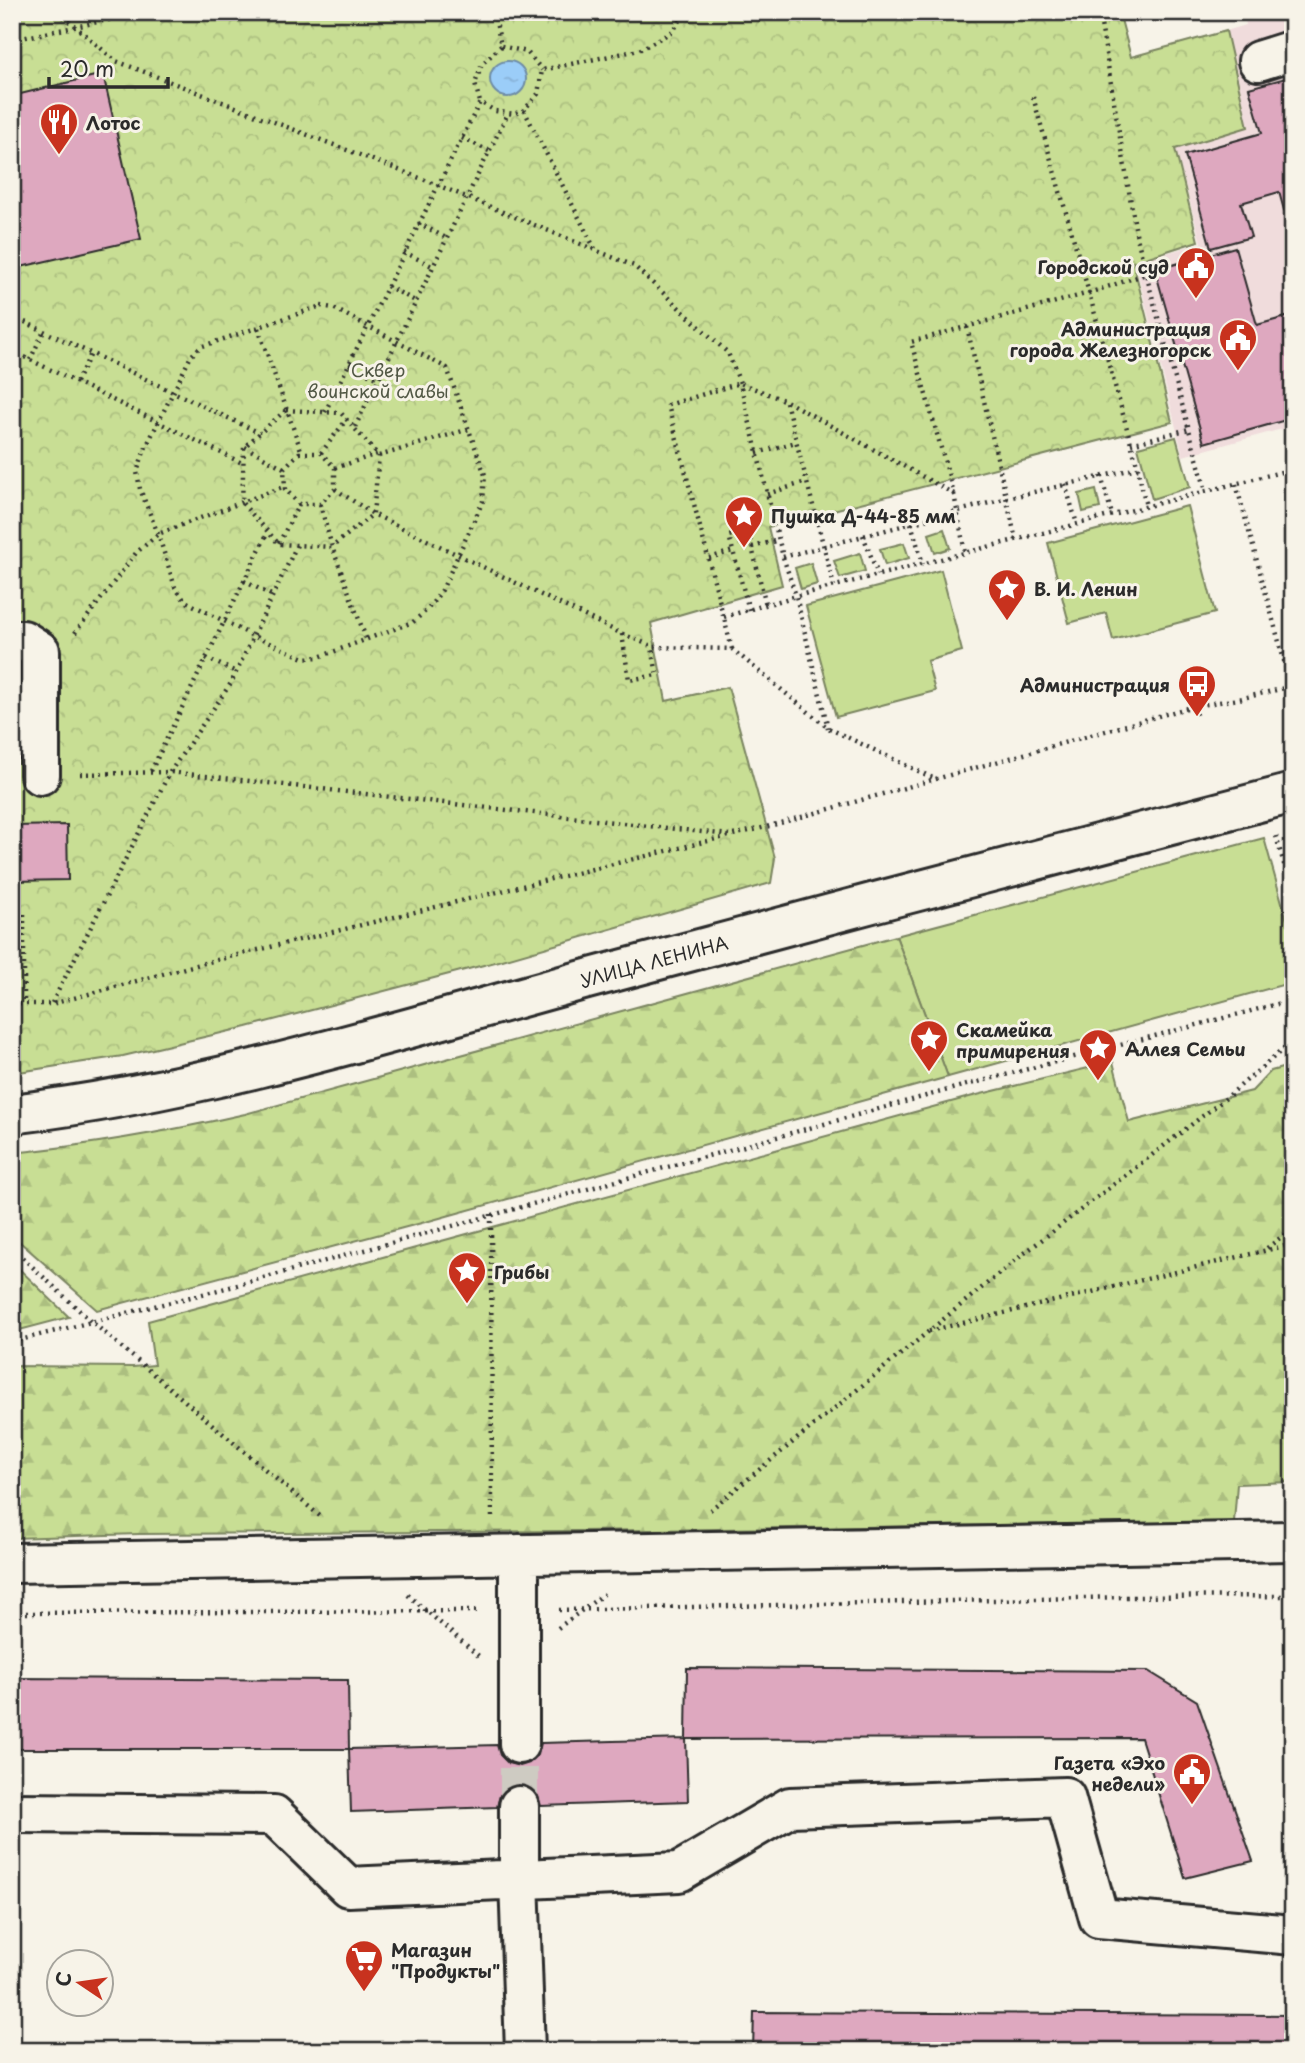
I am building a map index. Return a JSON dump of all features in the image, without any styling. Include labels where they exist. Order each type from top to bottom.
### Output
[{"type":"main road","points":[[26,645],[40,775]]},
{"type":"main road","name":"УЛИЦА ЛЕНИНА","points":[[12,1114],[230,1075],[744,936],[1293,793]]},
{"type":"main road","points":[[12,1563],[1293,1541]]},
{"type":"main road","points":[[506,1554],[519,1610],[519,1744]]},
{"type":"main road","points":[[12,1813],[274,1815],[348,1886],[679,1872],[790,1807],[1065,1797],[1099,1919],[1293,1935]]},
{"type":"main road","points":[[519,1806],[525,2051]]},
{"type":"path","points":[[58,12],[116,61],[437,185],[634,266],[729,353],[740,383],[828,728]]},
{"type":"path","points":[[12,40],[146,12]]},
{"type":"path","points":[[494,12],[501,46]]},
{"type":"path","points":[[542,70],[639,50],[673,30],[686,12]]},
{"type":"path","points":[[1099,12],[1136,233],[1206,491]]},
{"type":"path","points":[[480,102],[495,111],[514,114],[524,110],[538,94],[542,70],[527,52],[501,46]]},
{"type":"path","points":[[325,412],[480,102],[475,84],[482,64],[501,46]]},
{"type":"path","points":[[1033,97],[1138,468],[1146,507]]},
{"type":"path","points":[[524,110],[596,251]]},
{"type":"path","points":[[355,428],[508,113]]},
{"type":"path","points":[[462,138],[490,151]]},
{"type":"path","points":[[418,223],[448,239]]},
{"type":"path","points":[[404,252],[434,267]]},
{"type":"path","points":[[965,553],[959,510],[911,342],[1089,293],[1146,274]]},
{"type":"path","points":[[387,286],[417,302]]},
{"type":"path","points":[[321,306],[333,308],[368,326],[447,368],[485,475],[483,501],[442,590],[428,609],[413,622],[367,640],[319,657],[304,657],[253,636],[185,601],[175,587],[140,489],[137,472],[145,449],[191,356],[200,347],[321,306]]},
{"type":"path","points":[[12,316],[260,433]]},
{"type":"path","points":[[967,327],[1016,540]]},
{"type":"path","points":[[258,328],[302,453]]},
{"type":"path","points":[[30,360],[44,331]]},
{"type":"path","points":[[12,351],[244,464]]},
{"type":"path","points":[[76,382],[91,354]]},
{"type":"path","points":[[349,364],[379,379]]},
{"type":"path","points":[[936,779],[828,728],[732,649],[668,405],[740,383],[786,401],[954,494]]},
{"type":"path","points":[[786,401],[834,586]]},
{"type":"path","points":[[286,410],[325,412],[341,413],[378,455],[373,514],[332,547],[279,544],[242,503],[244,447],[286,410]]},
{"type":"path","points":[[321,453],[347,419]]},
{"type":"path","points":[[335,468],[469,429]]},
{"type":"path","points":[[1131,444],[1189,429]]},
{"type":"path","points":[[757,453],[796,442]]},
{"type":"path","points":[[244,447],[284,468]]},
{"type":"path","points":[[299,453],[321,453],[335,468],[335,489],[320,504],[299,504],[285,489],[284,468],[299,453]]},
{"type":"path","points":[[783,557],[959,510],[1138,468]]},
{"type":"path","points":[[724,617],[834,586],[1293,469]]},
{"type":"path","points":[[1101,476],[1112,515]]},
{"type":"path","points":[[767,494],[807,482]]},
{"type":"path","points":[[1065,484],[1077,524]]},
{"type":"path","points":[[12,1004],[52,1004],[192,966],[733,835],[1194,706],[1239,699],[1292,686],[1236,484]]},
{"type":"path","points":[[26,645],[75,633],[136,552],[158,534],[285,486]]},
{"type":"path","points":[[335,489],[373,514],[651,646],[732,649]]},
{"type":"path","points":[[279,544],[299,504]]},
{"type":"path","points":[[320,504],[332,547],[367,640]]},
{"type":"path","points":[[911,523],[923,564]]},
{"type":"path","points":[[749,610],[729,536],[748,531],[766,605]]},
{"type":"path","points":[[151,771],[268,532]]},
{"type":"path","points":[[863,535],[878,575]]},
{"type":"path","points":[[752,547],[779,540]]},
{"type":"path","points":[[52,1004],[170,772],[236,672],[297,545]]},
{"type":"path","points":[[709,558],[733,551]]},
{"type":"path","points":[[244,581],[273,596]]},
{"type":"path","points":[[622,634],[629,680],[657,675],[651,646]]},
{"type":"path","points":[[206,659],[236,672]]},
{"type":"path","points":[[1194,706],[1197,718]]},
{"type":"path","points":[[40,775],[170,772],[733,835]]},
{"type":"path","points":[[1275,835],[1293,896]]},
{"type":"path","points":[[12,912],[24,912],[24,1004]]},
{"type":"path","points":[[12,1342],[234,1286],[960,1087],[1293,1000]]},
{"type":"path","points":[[659,1552],[1022,1255],[1226,1098],[1293,1038]]},
{"type":"path","points":[[491,1214],[506,1554]]},
{"type":"path","points":[[1263,1251],[1293,1228]]},
{"type":"path","points":[[928,1331],[1293,1244]]},
{"type":"path","points":[[12,1248],[92,1322],[369,1557],[425,1611],[491,1667],[519,1657],[606,1593]]},
{"type":"path","points":[[12,1613],[519,1610],[1125,1597],[1293,1597]]},
{"type":"shaded area","name":"Администрация города Железногорск","points":[[1243,12],[1293,12],[1293,426],[1183,456],[1135,262],[1201,243],[1175,148],[1248,127],[1226,31],[1246,25]]},
{"type":"green space","name":"Сквер воинской славы","points":[[12,12],[1119,12],[1131,57],[1226,31],[1248,127],[1175,149],[1198,241],[1133,262],[1172,422],[768,527],[782,585],[651,623],[666,701],[728,687],[775,858],[771,883],[499,961],[247,1027],[123,1056],[12,1073]]},
{"type":"green space","points":[[1176,437],[1190,487],[1152,499],[1138,447]]},
{"type":"green space","points":[[1096,490],[1100,508],[1083,512],[1079,494]]},
{"type":"green space","points":[[1187,506],[1215,613],[1113,640],[1106,613],[1069,623],[1048,543]]},
{"type":"green space","points":[[944,529],[950,548],[935,553],[929,534]]},
{"type":"green space","points":[[904,543],[909,558],[885,565],[880,549]]},
{"type":"green space","points":[[860,553],[865,571],[840,578],[834,561]]},
{"type":"green space","points":[[811,563],[817,584],[801,589],[795,568]]},
{"type":"green space","points":[[941,570],[962,651],[927,661],[935,691],[836,717],[806,606]]},
{"type":"green space","points":[[1264,838],[1293,942],[1293,982],[948,1077],[896,936]]},
{"type":"green space","points":[[896,936],[948,1077],[97,1310],[12,1235],[12,1153],[129,1137],[245,1114]]},
{"type":"green space","points":[[1113,1062],[1129,1122],[1252,1091],[1271,1071],[1293,1065],[1293,1482],[1237,1484],[1234,1522],[139,1534],[12,1538],[12,1366],[154,1365],[148,1321],[973,1096]]},
{"type":"green space","points":[[12,1262],[69,1317],[12,1332]]},
{"type":"water","points":[[508,61],[521,66],[526,79],[521,92],[508,97],[495,92],[490,79],[495,66]]},
{"type":"building","points":[[103,74],[141,239],[12,269],[12,96]]},
{"type":"building","points":[[1293,76],[1293,208],[1284,210],[1279,192],[1241,203],[1251,237],[1211,248],[1185,155],[1262,133],[1249,88]]},
{"type":"building","name":"Администрация города Железногорск","points":[[1235,247],[1257,325],[1293,315],[1293,418],[1204,443],[1155,270]]},
{"type":"building","points":[[67,825],[68,880],[12,881],[12,826]]},
{"type":"building","points":[[687,1668],[1148,1671],[1197,1701],[1253,1861],[1185,1878],[1141,1738],[686,1739]]},
{"type":"building","points":[[12,1678],[348,1680],[349,1749],[12,1749]]},
{"type":"building","points":[[686,1739],[688,1801],[541,1806],[538,1796],[530,1787],[518,1784],[509,1787],[500,1795],[497,1807],[351,1812],[349,1749],[497,1745],[500,1755],[508,1763],[520,1766],[529,1763],[538,1755],[541,1743]]},
{"type":"building","points":[[754,2012],[1293,2015],[1293,2051],[753,2051]]},
{"type":"tunnel","points":[[519,1744],[519,1806]]},
{"type":"place","name":"Лотос","points":[[59,156]]},
{"type":"place","name":"Городской суд","points":[[1196,300]]},
{"type":"place","name":"Администрация города Железногорск","points":[[1238,372]]},
{"type":"place","name":"Пушка Д-44-85 мм","points":[[744,549]]},
{"type":"place","name":"В. И. Ленин","points":[[1007,622]]},
{"type":"place","name":"Администрация","points":[[1197,718]]},
{"type":"place","name":"Скамейка примирения","points":[[929,1073]]},
{"type":"place","name":"Аллея Семьи","points":[[1098,1082]]},
{"type":"place","name":"Грибы","points":[[467,1305]]},
{"type":"place","name":"Газета «Эхо недели»","points":[[1192,1806]]},
{"type":"place","name":"Магазин \"Продукты\"","points":[[364,1993]]}]
